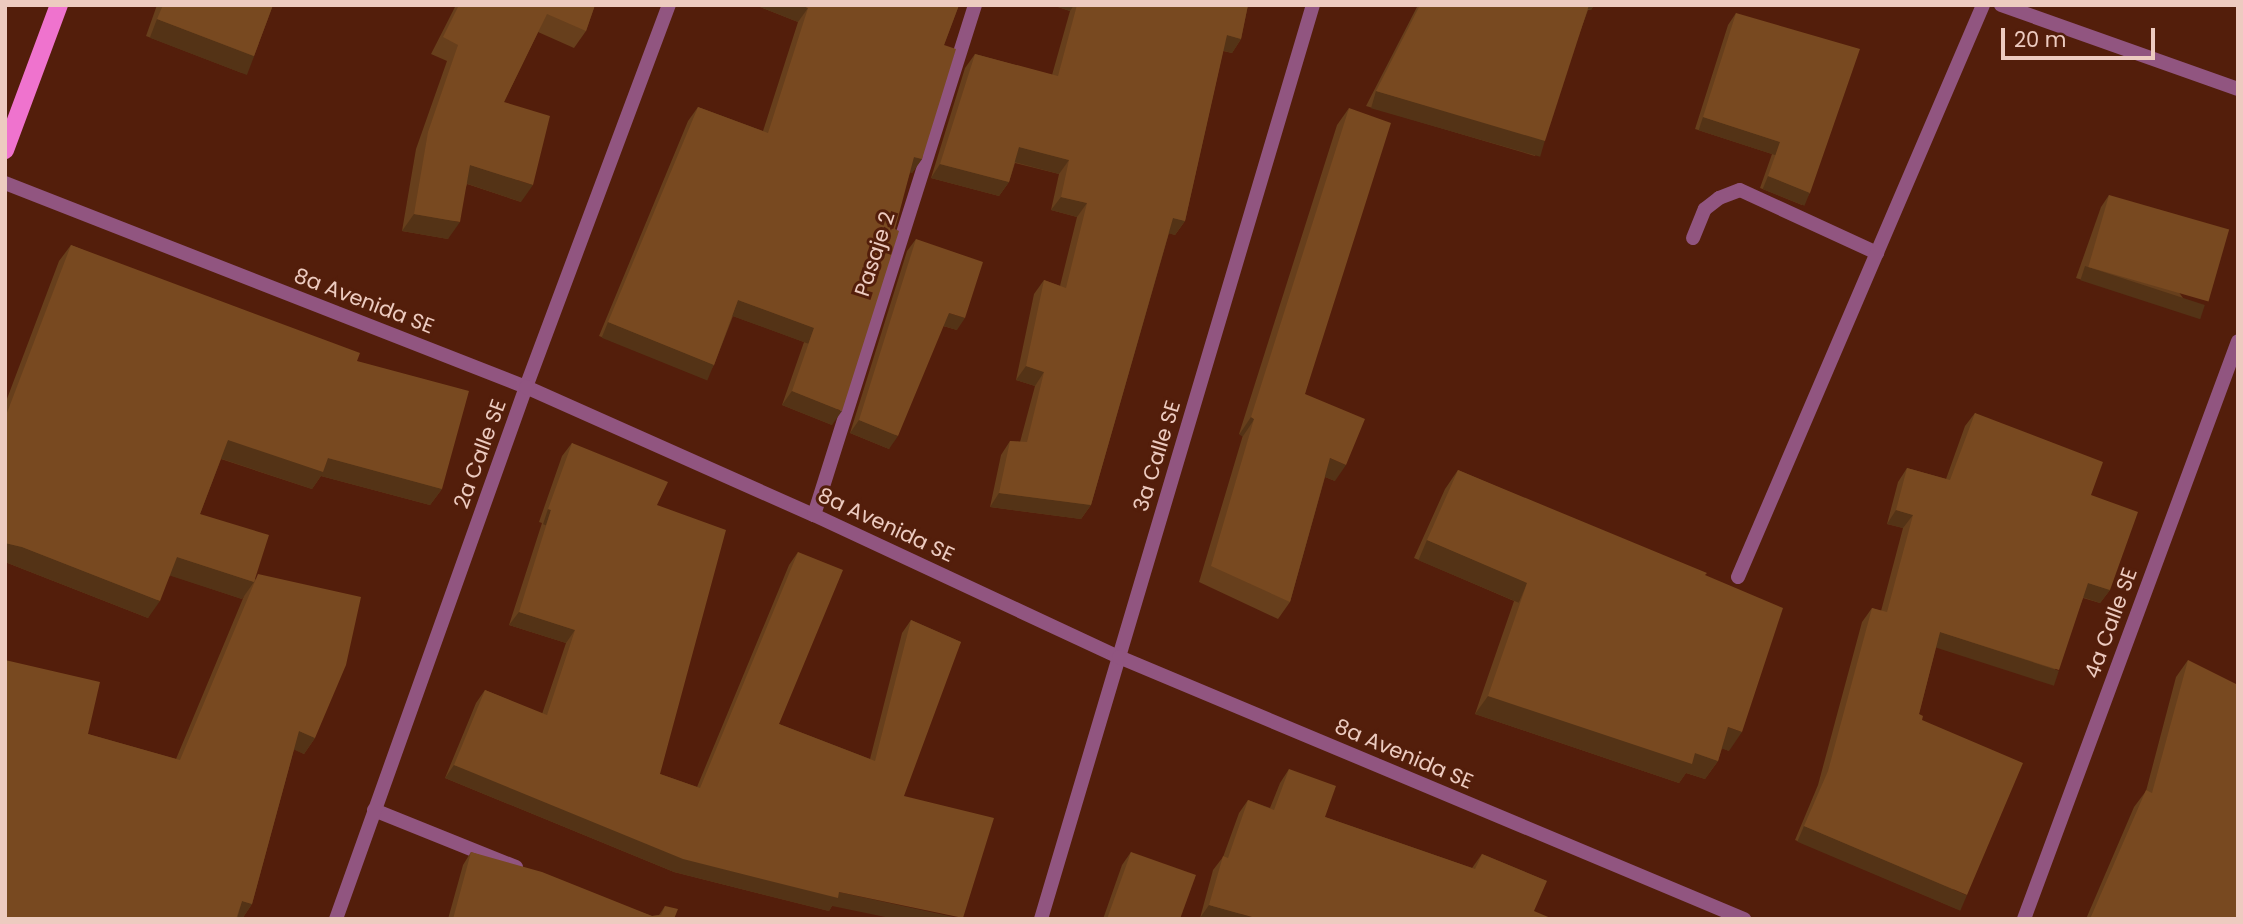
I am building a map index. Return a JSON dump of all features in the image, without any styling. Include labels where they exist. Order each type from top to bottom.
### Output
[{"type":"main road","points":[[5,150],[59,5]]},
{"type":"street","name":"2a Calle SE","points":[[335,919],[526,387],[669,5]]},
{"type":"street","name":"Pasaje 2","points":[[814,515],[975,5]]},
{"type":"street","name":"3a Calle SE","points":[[1041,919],[1313,5]]},
{"type":"street","points":[[1738,577],[1983,5]]},
{"type":"street","points":[[2001,5],[2238,89]]},
{"type":"street","name":"8a Avenida SE","points":[[5,183],[526,387],[814,515],[1119,657],[1744,919]]},
{"type":"street","points":[[1692,237],[1705,209],[1719,198],[1740,190],[1877,253]]},
{"type":"street","name":"4a Calle SE","points":[[2024,919],[2238,341]]},
{"type":"street","points":[[374,810],[530,872]]},
{"type":"building","points":[[163,5],[273,5],[254,56],[157,19]]},
{"type":"building","points":[[459,5],[595,5],[586,31],[547,14],[504,102],[550,116],[533,185],[470,165],[460,222],[414,214],[428,132],[458,45],[443,37]]},
{"type":"building","points":[[801,5],[959,5],[944,45],[956,49],[922,159],[914,157],[895,229],[899,231],[842,411],[792,391],[814,328],[738,300],[714,365],[608,322],[698,107],[768,133],[808,8]]},
{"type":"building","points":[[1077,5],[1248,5],[1241,39],[1227,35],[1185,221],[1173,218],[1091,505],[999,493],[1010,441],[1027,442],[1044,372],[1026,366],[1044,280],[1066,288],[1087,203],[1061,197],[1069,160],[1019,147],[1009,182],[940,164],[975,54],[1058,76]]},
{"type":"building","points":[[1420,5],[1589,5],[1545,141],[1376,91]]},
{"type":"building","points":[[1736,13],[1860,49],[1810,193],[1768,176],[1780,142],[1703,117]]},
{"type":"building","points":[[1349,108],[1391,123],[1305,394],[1365,419],[1346,465],[1330,458],[1290,602],[1211,566],[1254,419],[1251,417]]},
{"type":"building","points":[[2109,195],[2229,229],[2208,302],[2088,267]]},
{"type":"building","points":[[916,239],[983,262],[965,318],[949,313],[898,436],[859,420]]},
{"type":"building","points":[[71,245],[360,353],[357,361],[469,391],[442,489],[328,458],[323,472],[228,440],[200,514],[269,535],[254,582],[177,557],[160,601],[22,547],[5,543],[5,418]]},
{"type":"building","points":[[1975,413],[2103,462],[2091,495],[2138,512],[2110,590],[2088,583],[2059,670],[1940,632],[1919,714],[1923,716],[1922,720],[2023,763],[1967,895],[1804,826],[1828,771],[1872,608],[1887,612],[1913,515],[1896,510],[1907,468],[1950,480]]},
{"type":"building","points":[[572,443],[668,482],[657,505],[726,530],[660,774],[700,788],[798,552],[843,570],[779,724],[875,761],[911,620],[961,642],[904,796],[994,818],[963,918],[839,892],[838,898],[683,859],[454,765],[485,690],[547,715],[575,630],[519,612],[551,510],[548,509]]},
{"type":"building","points":[[1458,470],[1707,573],[1705,575],[1783,608],[1742,732],[1728,727],[1718,761],[1695,753],[1692,764],[1488,696],[1527,583],[1427,540]]},
{"type":"building","points":[[258,574],[361,597],[346,665],[315,738],[299,731],[252,904],[242,901],[236,919],[5,919],[5,660],[100,682],[88,734],[180,760]]},
{"type":"building","points":[[2188,660],[2238,685],[2238,919],[2090,919],[2146,790],[2152,793]]},
{"type":"building","points":[[1289,769],[1336,786],[1325,817],[1475,869],[1482,854],[1547,881],[1534,911],[1553,919],[1259,919],[1209,905],[1223,856],[1228,858],[1248,800],[1274,810]]},
{"type":"building","points":[[471,852],[542,872],[652,916],[661,915],[665,906],[678,909],[674,919],[453,919]]},
{"type":"building","points":[[1131,852],[1196,875],[1180,919],[1107,919]]}]
